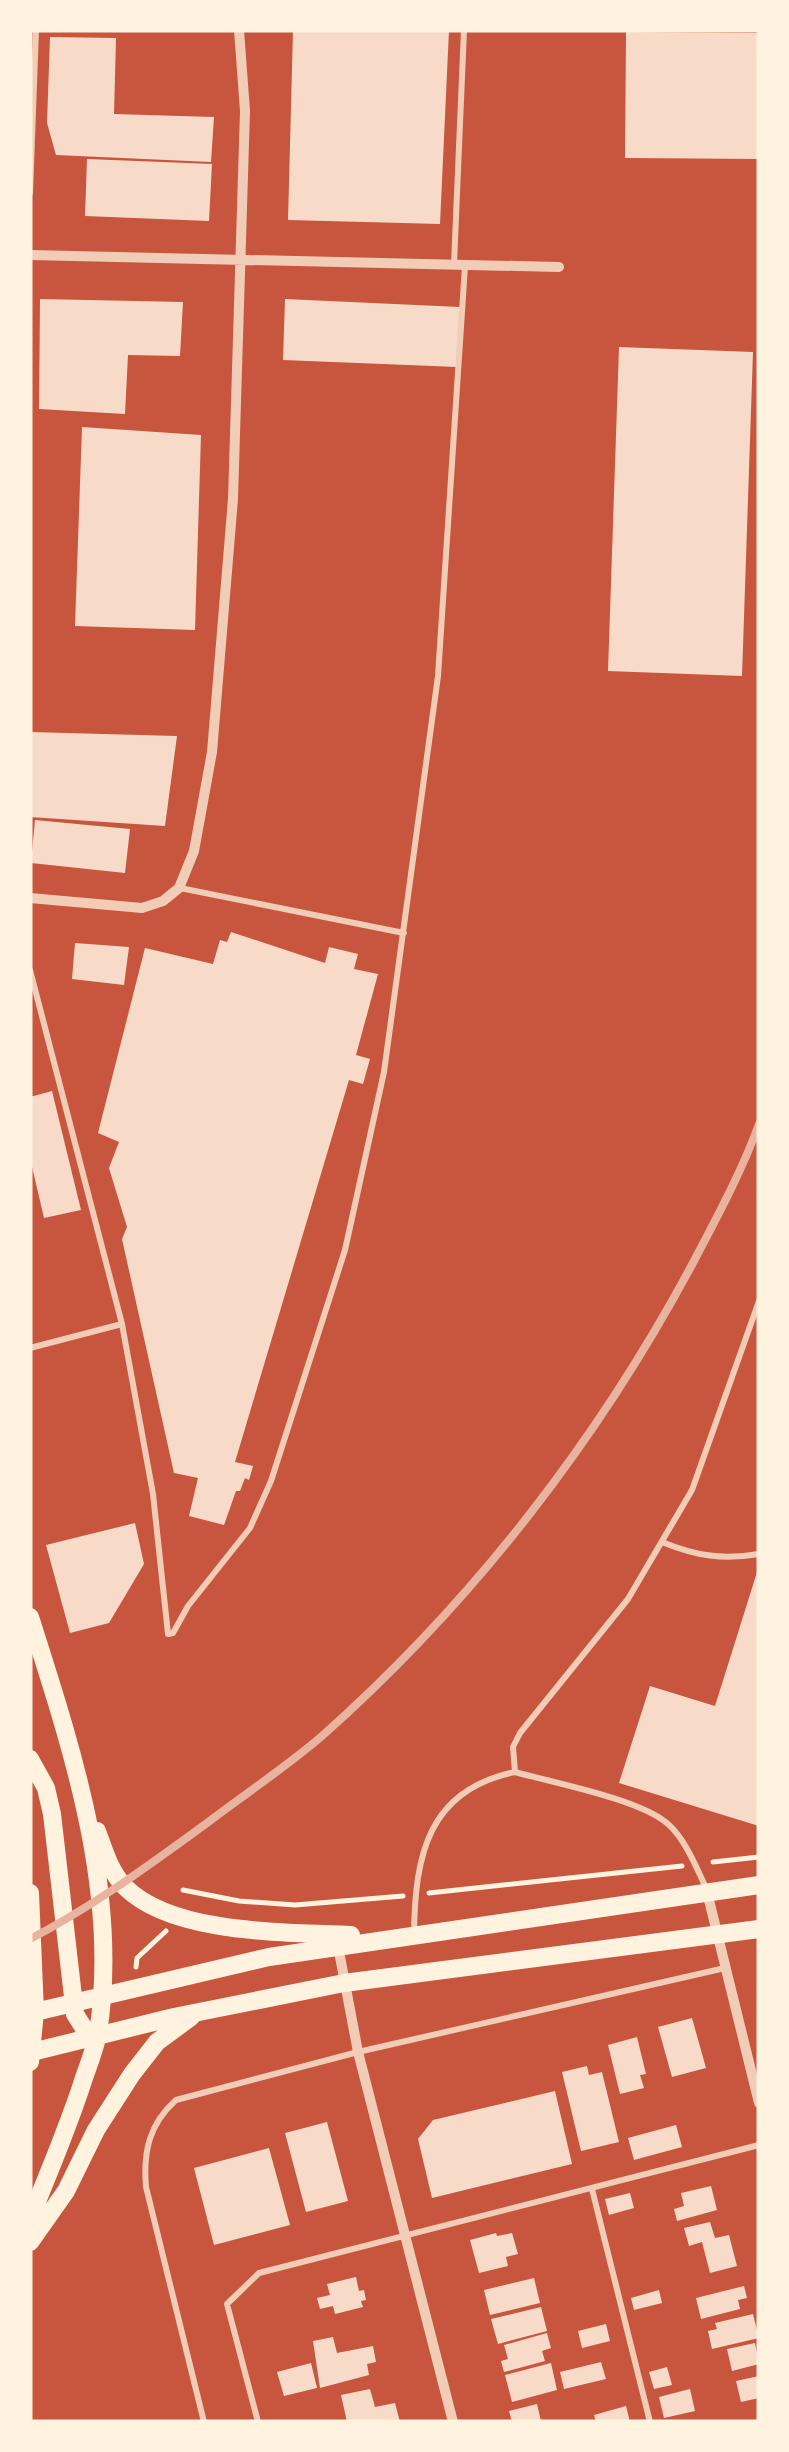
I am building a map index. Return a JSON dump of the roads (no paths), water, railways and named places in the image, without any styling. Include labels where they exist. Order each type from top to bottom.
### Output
[{"type":"main road","points":[[30,1617],[110,1864],[123,1885],[148,1904],[174,1915],[240,1927],[392,1937]]},
{"type":"main road","points":[[30,2219],[68,2126],[98,2036],[103,1936],[68,1737]]},
{"type":"main road","points":[[30,1758],[46,1788],[52,1814],[73,2002],[80,2022],[91,2035],[98,2036]]},
{"type":"main road","points":[[35,2012],[269,1956],[759,1885]]},
{"type":"main road","points":[[30,1893],[35,2012],[31,2058],[98,2036],[344,1983],[759,1929]]},
{"type":"main road","points":[[30,2242],[66,2191],[96,2130],[132,2074],[157,2042],[199,2012]]},
{"type":"street","points":[[30,898],[142,908],[163,901],[179,888],[194,851],[220,680],[233,498],[245,111],[239,30]]},
{"type":"street","points":[[30,255],[559,267]]},
{"type":"street","points":[[708,1892],[759,2103]]},
{"type":"street","points":[[338,1946],[358,2052],[453,2422]]},
{"type":"lane","points":[[30,194],[36,30]]},
{"type":"lane","points":[[30,970],[122,1324],[153,1494],[168,1634],[173,1633],[188,1606],[250,1528],[271,1481],[345,1250],[384,1072],[438,676],[459,264],[464,30]]},
{"type":"lane","points":[[179,888],[404,932]]},
{"type":"lane","points":[[515,1772],[516,1740],[628,1599],[692,1490],[759,1302]]},
{"type":"lane","points":[[30,1348],[122,1324]]},
{"type":"lane","points":[[662,1542],[689,1553],[722,1559],[759,1554]]},
{"type":"lane","points":[[414,1934],[414,1895],[432,1828],[444,1808],[467,1788],[515,1772],[624,1803],[662,1819],[696,1864],[708,1892]]},
{"type":"lane","points":[[204,2422],[146,2187],[144,2151],[160,2114],[176,2100],[358,2052],[725,1968]]},
{"type":"lane","points":[[258,2422],[227,2304],[259,2273],[759,2145]]},
{"type":"lane","points":[[592,2189],[650,2422]]},
{"type":"railway","points":[[30,1939],[121,1884],[294,1759],[377,1684],[481,1574],[574,1454],[657,1327],[737,1176],[759,1124]]}]
